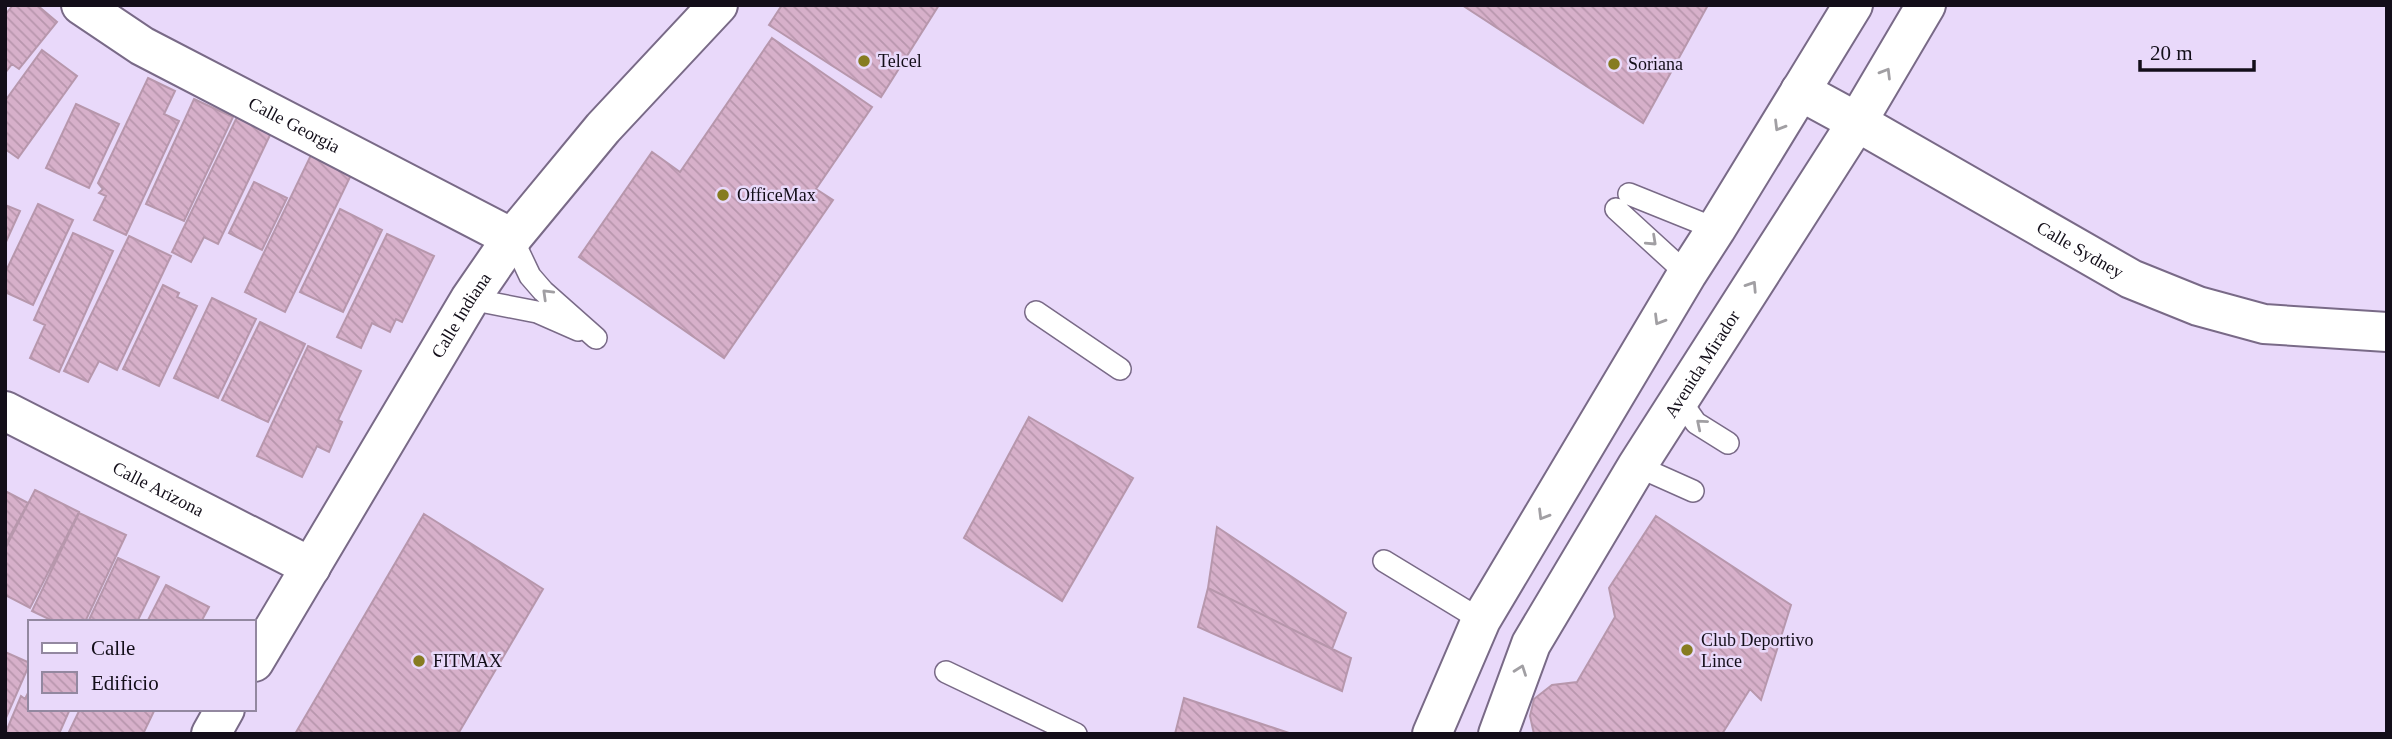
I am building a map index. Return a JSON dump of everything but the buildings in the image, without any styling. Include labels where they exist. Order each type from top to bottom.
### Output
[{"type":"street","name":"Calle Georgia","points":[[81,5],[142,46],[512,238]]},
{"type":"street","name":"Calle Indiana","points":[[256,659],[470,299],[512,238],[603,128],[718,5]]},
{"type":"street","points":[[1432,734],[1482,620],[1686,274],[1853,5]]},
{"type":"street","name":"Avenida Mirador","points":[[1498,734],[1531,644],[1637,466],[1857,122],[1926,5]]},
{"type":"street","name":"Calle Sydney","points":[[1800,91],[2131,279],[2198,306],[2264,324],[2387,332]]},
{"type":"street","name":"Calle Arizona","points":[[5,411],[311,567]]},
{"type":"street","points":[[211,734],[224,711]]},
{"type":"lane","points":[[1686,274],[1622,201],[1716,229]]},
{"type":"lane","points":[[470,299],[537,312],[596,338],[543,292],[530,276],[512,238]]},
{"type":"lane","points":[[1036,312],[1120,369]]},
{"type":"lane","points":[[1679,399],[1696,423],[1728,443]]},
{"type":"lane","points":[[1637,466],[1693,491]]},
{"type":"lane","points":[[1384,561],[1482,620]]},
{"type":"lane","points":[[946,673],[1076,734]]},
{"type":"place","name":"Telcel","points":[[864,61]]},
{"type":"place","name":"Soriana","points":[[1614,64]]},
{"type":"place","name":"OfficeMax","points":[[723,195]]},
{"type":"place","name":"Club Deportivo Lince","points":[[1687,650]]},
{"type":"place","name":"FITMAX","points":[[419,661]]}]
